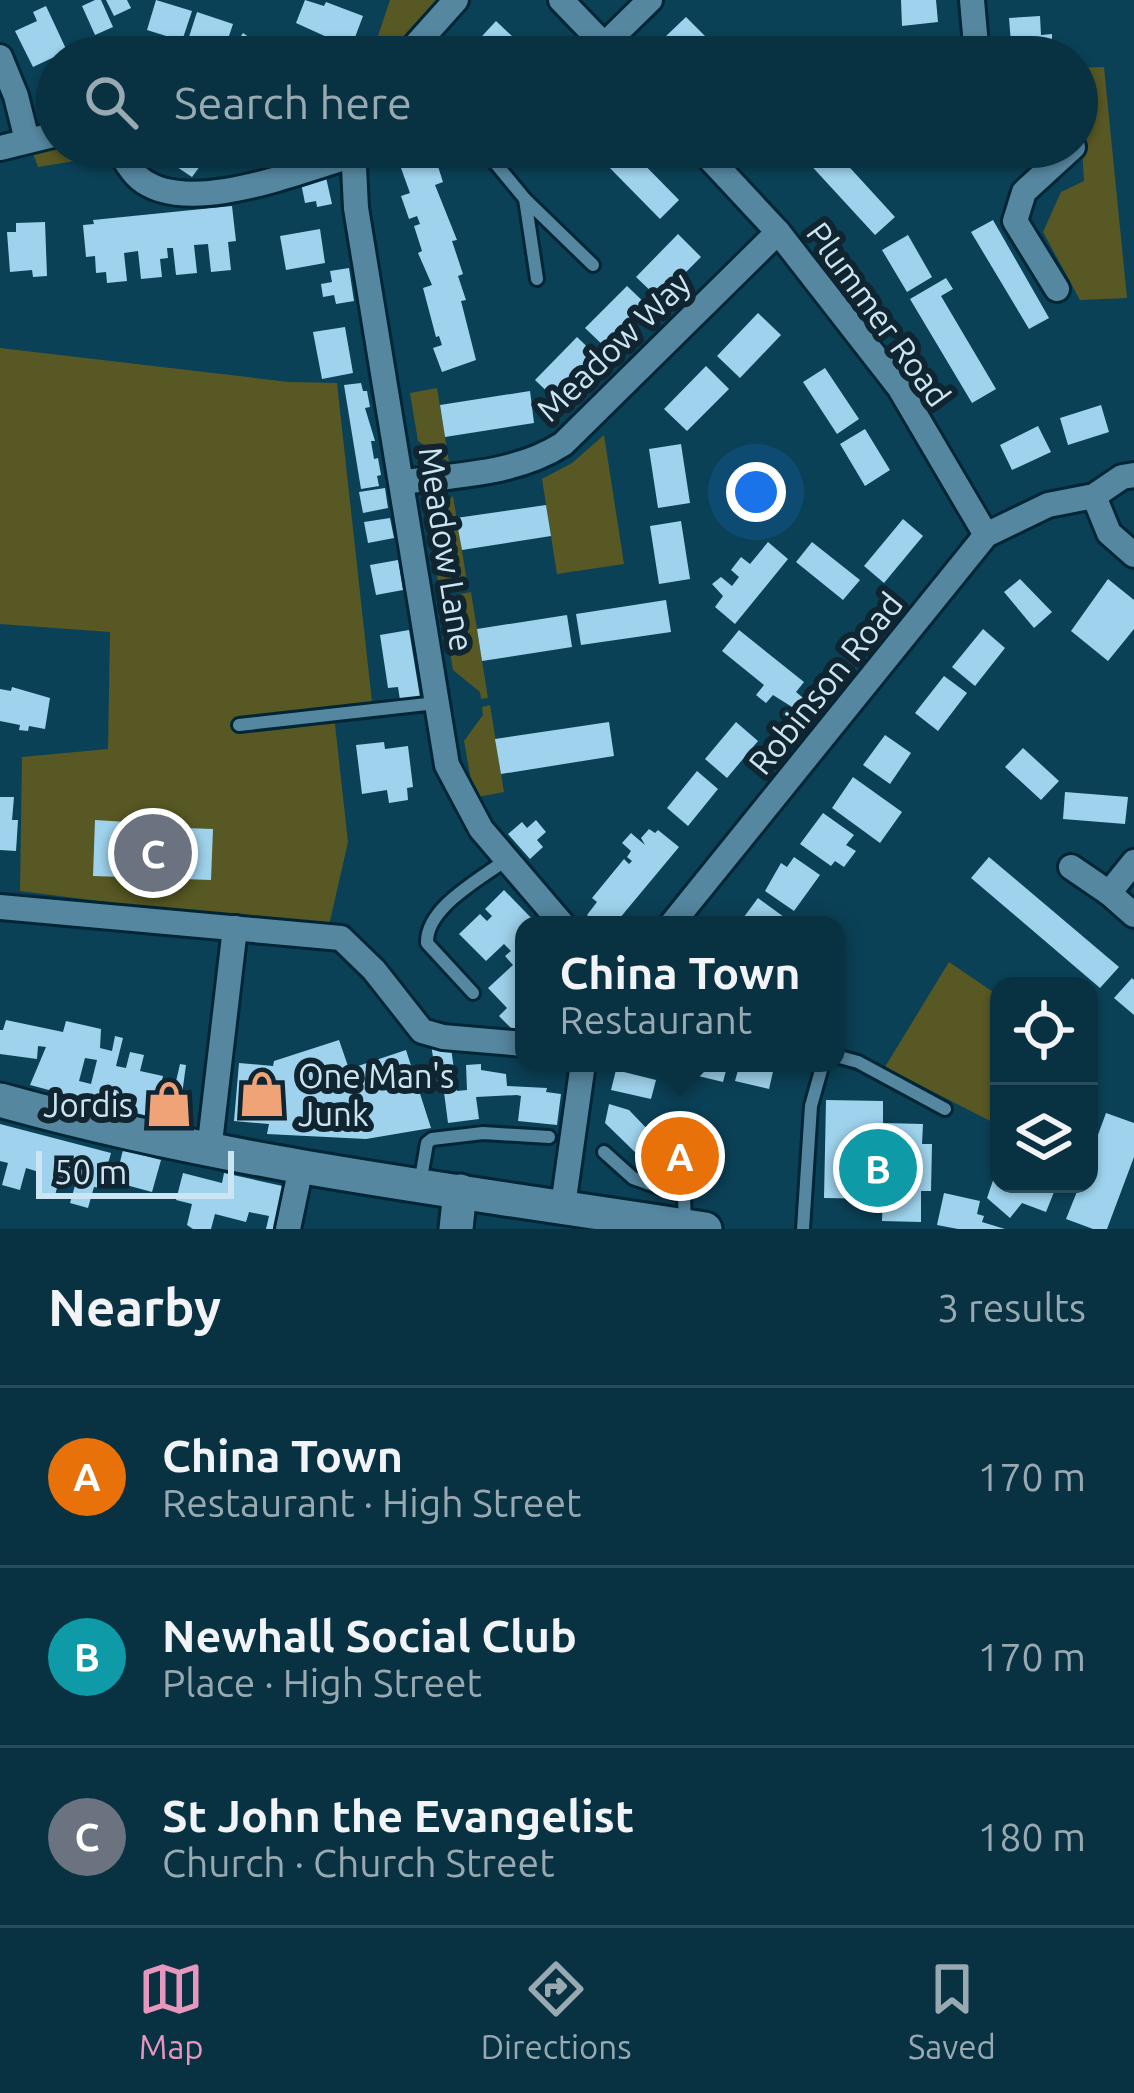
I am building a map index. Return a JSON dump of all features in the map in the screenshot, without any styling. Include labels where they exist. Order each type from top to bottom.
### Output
[{"type":"main road","points":[[0,1100],[209,1151],[678,1227]]},
{"type":"main road","points":[[456,1229],[460,1191]]},
{"type":"street","points":[[424,36],[456,0]]},
{"type":"street","points":[[561,0],[596,36]]},
{"type":"street","points":[[622,36],[650,0]]},
{"type":"street","points":[[972,0],[975,36]]},
{"type":"street","points":[[0,57],[27,140]]},
{"type":"street","points":[[0,148],[36,138]]},
{"type":"street","points":[[132,168],[140,180],[179,194],[237,190],[304,168]]},
{"type":"street","name":"Meadow Lane","points":[[353,168],[447,765],[481,829],[555,916]]},
{"type":"street","name":"Plummer Road","points":[[719,168],[778,232],[899,388],[986,535]]},
{"type":"street","points":[[1050,168],[1024,191],[1015,221],[1057,289]]},
{"type":"street","name":"Meadow Way","points":[[404,482],[504,469],[542,458],[563,444],[778,232]]},
{"type":"street","name":"Robinson Road","points":[[678,916],[986,535],[1048,505],[1094,496],[1122,477],[1134,475]]},
{"type":"street","points":[[1094,496],[1109,533],[1134,555]]},
{"type":"street","points":[[1109,893],[1134,862]]},
{"type":"street","points":[[1071,867],[1134,915]]},
{"type":"street","points":[[0,907],[341,938],[374,970],[422,1030],[443,1037],[515,1043]]},
{"type":"street","points":[[209,1151],[235,928]]},
{"type":"street","points":[[563,1206],[583,1072]]},
{"type":"street","points":[[288,1229],[301,1167]]},
{"type":"lane","points":[[499,168],[593,265]]},
{"type":"lane","points":[[525,199],[537,279]]},
{"type":"lane","points":[[239,725],[438,703]]},
{"type":"lane","points":[[473,993],[427,943],[426,929],[437,913],[507,859]]},
{"type":"lane","points":[[845,1058],[945,1108]]},
{"type":"lane","points":[[803,1229],[811,1106],[820,1072]]},
{"type":"lane","points":[[420,1185],[427,1143],[432,1138],[484,1133],[549,1137]]},
{"type":"lane","points":[[604,1152],[633,1178],[684,1196],[688,1203],[678,1227]]},
{"type":"shaded area","points":[[390,0],[446,0],[413,36],[378,36]]},
{"type":"shaded area","points":[[1098,67],[1104,67],[1127,298],[1080,300],[1043,232],[1061,192],[1084,181],[1083,168],[1098,168]]},
{"type":"shaded area","points":[[0,348],[289,382],[337,383],[372,702],[333,706],[348,842],[328,930],[20,891],[22,757],[108,749],[110,632],[0,624]]},
{"type":"shaded area","points":[[437,388],[449,462],[418,441],[410,393]]},
{"type":"shaded area","points":[[604,435],[624,564],[557,574],[542,479],[572,463]]},
{"type":"shaded area","points":[[453,496],[468,588],[440,592],[428,521]]},
{"type":"shaded area","points":[[471,592],[488,698],[481,699],[480,692],[453,670],[441,598]]},
{"type":"shaded area","points":[[490,705],[504,792],[478,797],[464,741],[483,715],[482,707]]},
{"type":"shaded area","points":[[949,962],[990,990],[990,1121],[885,1067]]},
{"type":"building","points":[[101,0],[113,27],[95,35],[82,6]]},
{"type":"building","points":[[106,0],[127,0],[131,8],[114,16]]},
{"type":"building","points":[[156,0],[192,11],[184,36],[147,30]]},
{"type":"building","points":[[305,0],[324,6],[326,2],[363,16],[356,36],[325,36],[296,23]]},
{"type":"building","points":[[901,0],[936,0],[938,22],[902,26]]},
{"type":"building","points":[[46,6],[60,36],[36,36],[33,67],[15,31],[37,21],[33,12]]},
{"type":"building","points":[[197,12],[233,24],[229,36],[189,36]]},
{"type":"building","points":[[1040,16],[1041,35],[1052,36],[1010,36],[1009,18]]},
{"type":"building","points":[[686,17],[705,36],[666,36]]},
{"type":"building","points":[[496,21],[512,36],[482,36]]},
{"type":"building","points":[[178,168],[199,168],[192,177]]},
{"type":"building","points":[[401,168],[439,168],[443,182],[435,185],[457,240],[452,241],[466,300],[461,301],[476,360],[442,372],[433,348],[442,345],[423,288],[432,285],[418,253],[422,251],[414,226],[420,224],[417,216],[409,219],[401,196],[410,193]]},
{"type":"building","points":[[610,168],[648,168],[679,200],[660,219]]},
{"type":"building","points":[[813,168],[850,168],[895,217],[875,235]]},
{"type":"building","points":[[325,173],[332,204],[305,203],[300,178]]},
{"type":"building","points":[[232,206],[236,241],[228,242],[231,270],[211,272],[208,244],[194,245],[197,273],[176,275],[173,248],[167,248],[168,258],[160,259],[162,277],[141,279],[138,251],[124,253],[127,281],[107,283],[106,272],[96,273],[95,256],[86,257],[83,225],[94,224],[93,220]]},
{"type":"building","points":[[993,220],[1049,318],[1029,329],[971,232]]},
{"type":"building","points":[[45,222],[47,276],[33,277],[32,270],[10,272],[7,232],[16,232],[16,223]]},
{"type":"building","points":[[320,229],[325,263],[286,270],[280,236]]},
{"type":"building","points":[[678,234],[701,257],[659,299],[636,277]]},
{"type":"building","points":[[908,235],[932,277],[907,292],[882,250]]},
{"type":"building","points":[[349,268],[354,301],[336,304],[334,295],[323,297],[321,284],[332,282],[330,271]]},
{"type":"building","points":[[946,278],[953,289],[941,296],[996,389],[972,403],[910,299]]},
{"type":"building","points":[[627,286],[650,308],[608,350],[585,328]]},
{"type":"building","points":[[758,313],[781,335],[740,378],[717,356]]},
{"type":"building","points":[[345,327],[353,373],[322,379],[313,332]]},
{"type":"building","points":[[577,337],[600,359],[558,402],[535,380]]},
{"type":"building","points":[[706,366],[729,389],[687,431],[664,409]]},
{"type":"building","points":[[825,368],[859,419],[837,434],[803,382]]},
{"type":"building","points":[[361,383],[367,391],[370,407],[365,408],[381,475],[377,476],[379,486],[361,489],[344,385]]},
{"type":"building","points":[[530,391],[534,423],[445,437],[440,405]]},
{"type":"building","points":[[1101,405],[1109,432],[1068,445],[1060,418]]},
{"type":"building","points":[[1038,426],[1051,452],[1012,470],[1000,445]]},
{"type":"building","points":[[865,429],[890,470],[865,486],[840,444]]},
{"type":"building","points":[[681,444],[690,503],[658,508],[649,449]]},
{"type":"building","points":[[385,488],[388,508],[363,513],[359,492]]},
{"type":"building","points":[[546,505],[551,536],[462,550],[456,518]]},
{"type":"building","points":[[390,518],[394,538],[368,543],[364,522]]},
{"type":"building","points":[[903,519],[923,536],[884,583],[864,566]]},
{"type":"building","points":[[681,521],[690,579],[659,584],[650,526]]},
{"type":"building","points":[[768,542],[788,559],[735,624],[715,607],[723,596],[712,584],[721,577],[732,586],[739,577],[731,570],[741,557],[750,564]]},
{"type":"building","points":[[812,542],[860,580],[843,600],[796,562]]},
{"type":"building","points":[[398,560],[403,590],[376,595],[370,565]]},
{"type":"building","points":[[1020,579],[1052,612],[1034,628],[1004,592]]},
{"type":"building","points":[[1108,579],[1134,600],[1134,629],[1108,661],[1071,631]]},
{"type":"building","points":[[666,600],[671,632],[581,645],[576,614]]},
{"type":"building","points":[[567,615],[572,647],[482,661],[477,629]]},
{"type":"building","points":[[983,629],[1005,648],[975,686],[952,667]]},
{"type":"building","points":[[409,630],[420,697],[400,700],[398,687],[388,688],[380,635]]},
{"type":"building","points":[[739,630],[804,682],[796,692],[808,702],[800,712],[773,695],[766,703],[756,695],[764,685],[722,651]]},
{"type":"building","points":[[944,676],[967,693],[938,731],[915,713]]},
{"type":"building","points":[[12,687],[50,698],[45,729],[29,726],[28,731],[19,730],[20,725],[0,721],[0,689],[11,691]]},
{"type":"building","points":[[609,722],[614,756],[501,774],[495,739]]},
{"type":"building","points":[[736,722],[758,741],[727,778],[705,759]]},
{"type":"building","points":[[885,735],[911,753],[890,784],[863,765]]},
{"type":"building","points":[[384,742],[385,749],[408,746],[413,787],[407,788],[408,800],[389,803],[387,790],[362,794],[356,745]]},
{"type":"building","points":[[1023,748],[1059,781],[1041,800],[1005,767]]},
{"type":"building","points":[[697,771],[718,789],[688,826],[667,808]]},
{"type":"building","points":[[853,777],[902,812],[880,843],[832,808]]},
{"type":"building","points":[[1065,792],[1128,797],[1125,824],[1063,819]]},
{"type":"building","points":[[0,797],[14,797],[16,851],[0,850]]},
{"type":"building","points":[[823,813],[854,835],[846,845],[856,851],[844,867],[835,861],[831,866],[800,844]]},
{"type":"building","points":[[95,820],[213,829],[211,880],[93,876]]},
{"type":"building","points":[[536,820],[546,832],[537,840],[543,847],[530,859],[508,834],[522,822],[527,828]]},
{"type":"building","points":[[649,829],[658,830],[679,847],[622,916],[588,916],[597,902],[592,898],[624,859],[629,864],[632,861],[627,857],[631,851],[622,843],[631,833],[645,845],[641,838]]},
{"type":"building","points":[[794,857],[820,875],[794,911],[765,891],[781,863],[787,867]]},
{"type":"building","points":[[989,857],[1119,967],[1100,988],[1098,977],[1087,977],[971,878]]},
{"type":"building","points":[[504,890],[529,916],[515,916],[515,1032],[499,1016],[507,1008],[488,988],[513,965],[505,956],[511,951],[504,944],[486,961],[459,934],[480,914],[487,921],[492,916],[485,909]]},
{"type":"building","points":[[758,898],[783,916],[745,916]]},
{"type":"building","points":[[1134,980],[1134,1015],[1114,998]]},
{"type":"building","points":[[6,1020],[63,1032],[66,1021],[101,1029],[100,1048],[112,1051],[115,1036],[123,1038],[116,1066],[126,1068],[130,1052],[144,1055],[140,1071],[163,1076],[160,1088],[174,1090],[180,1064],[186,1065],[178,1124],[30,1085],[46,1047],[38,1046],[37,1059],[0,1054]],"holes":[[[85,1058],[97,1060],[91,1084],[79,1081]]]},
{"type":"building","points":[[339,1040],[349,1069],[406,1050],[431,1128],[366,1139],[267,1134],[269,1124],[234,1121],[239,1063],[273,1066],[274,1061]]},
{"type":"building","points":[[431,1045],[451,1048],[457,1091],[467,1090],[466,1065],[481,1064],[481,1070],[506,1074],[507,1086],[547,1088],[546,1092],[561,1094],[557,1125],[518,1121],[521,1096],[517,1095],[476,1097],[479,1119],[448,1123]]},
{"type":"building","points":[[616,1072],[656,1080],[651,1099],[611,1090]]},
{"type":"building","points":[[690,1072],[726,1072],[723,1082]]},
{"type":"building","points":[[738,1072],[773,1072],[769,1089],[735,1081]]},
{"type":"building","points":[[826,1100],[883,1101],[883,1123],[923,1124],[922,1144],[932,1144],[931,1191],[921,1191],[921,1222],[882,1221],[883,1199],[824,1198]]},
{"type":"building","points":[[609,1104],[629,1110],[653,1135],[662,1138],[663,1133],[678,1140],[680,1135],[704,1147],[695,1164],[710,1172],[702,1188],[640,1157],[605,1123]]},
{"type":"building","points":[[1106,1113],[1134,1123],[1134,1157],[1107,1229],[1066,1219],[1076,1193],[1098,1193],[1098,1135]]},
{"type":"building","points":[[0,1124],[111,1153],[101,1188],[94,1187],[88,1208],[70,1203],[76,1182],[60,1177],[54,1199],[36,1194],[42,1173],[26,1168],[20,1190],[2,1185],[8,1163],[0,1161]]},
{"type":"building","points":[[123,1150],[161,1160],[152,1192],[115,1182]]},
{"type":"building","points":[[183,1173],[222,1183],[224,1173],[287,1187],[277,1229],[266,1229],[269,1216],[249,1212],[246,1222],[215,1214],[211,1229],[193,1229],[187,1225],[192,1204],[176,1200]]},
{"type":"building","points":[[990,1189],[990,1193],[1054,1193],[1046,1212],[1022,1203],[1010,1218],[987,1198]]},
{"type":"building","points":[[944,1193],[980,1201],[977,1214],[984,1216],[982,1222],[1005,1229],[937,1225]]},
{"type":"place","name":"St John the Evangelist","points":[[153,853]]},
{"type":"place","name":"One Man's Junk","points":[[262,1094]]},
{"type":"place","name":"Jordis","points":[[169,1104]]},
{"type":"place","name":"China Town","points":[[680,1156]]},
{"type":"place","name":"Newhall Social Club","points":[[878,1168]]}]
